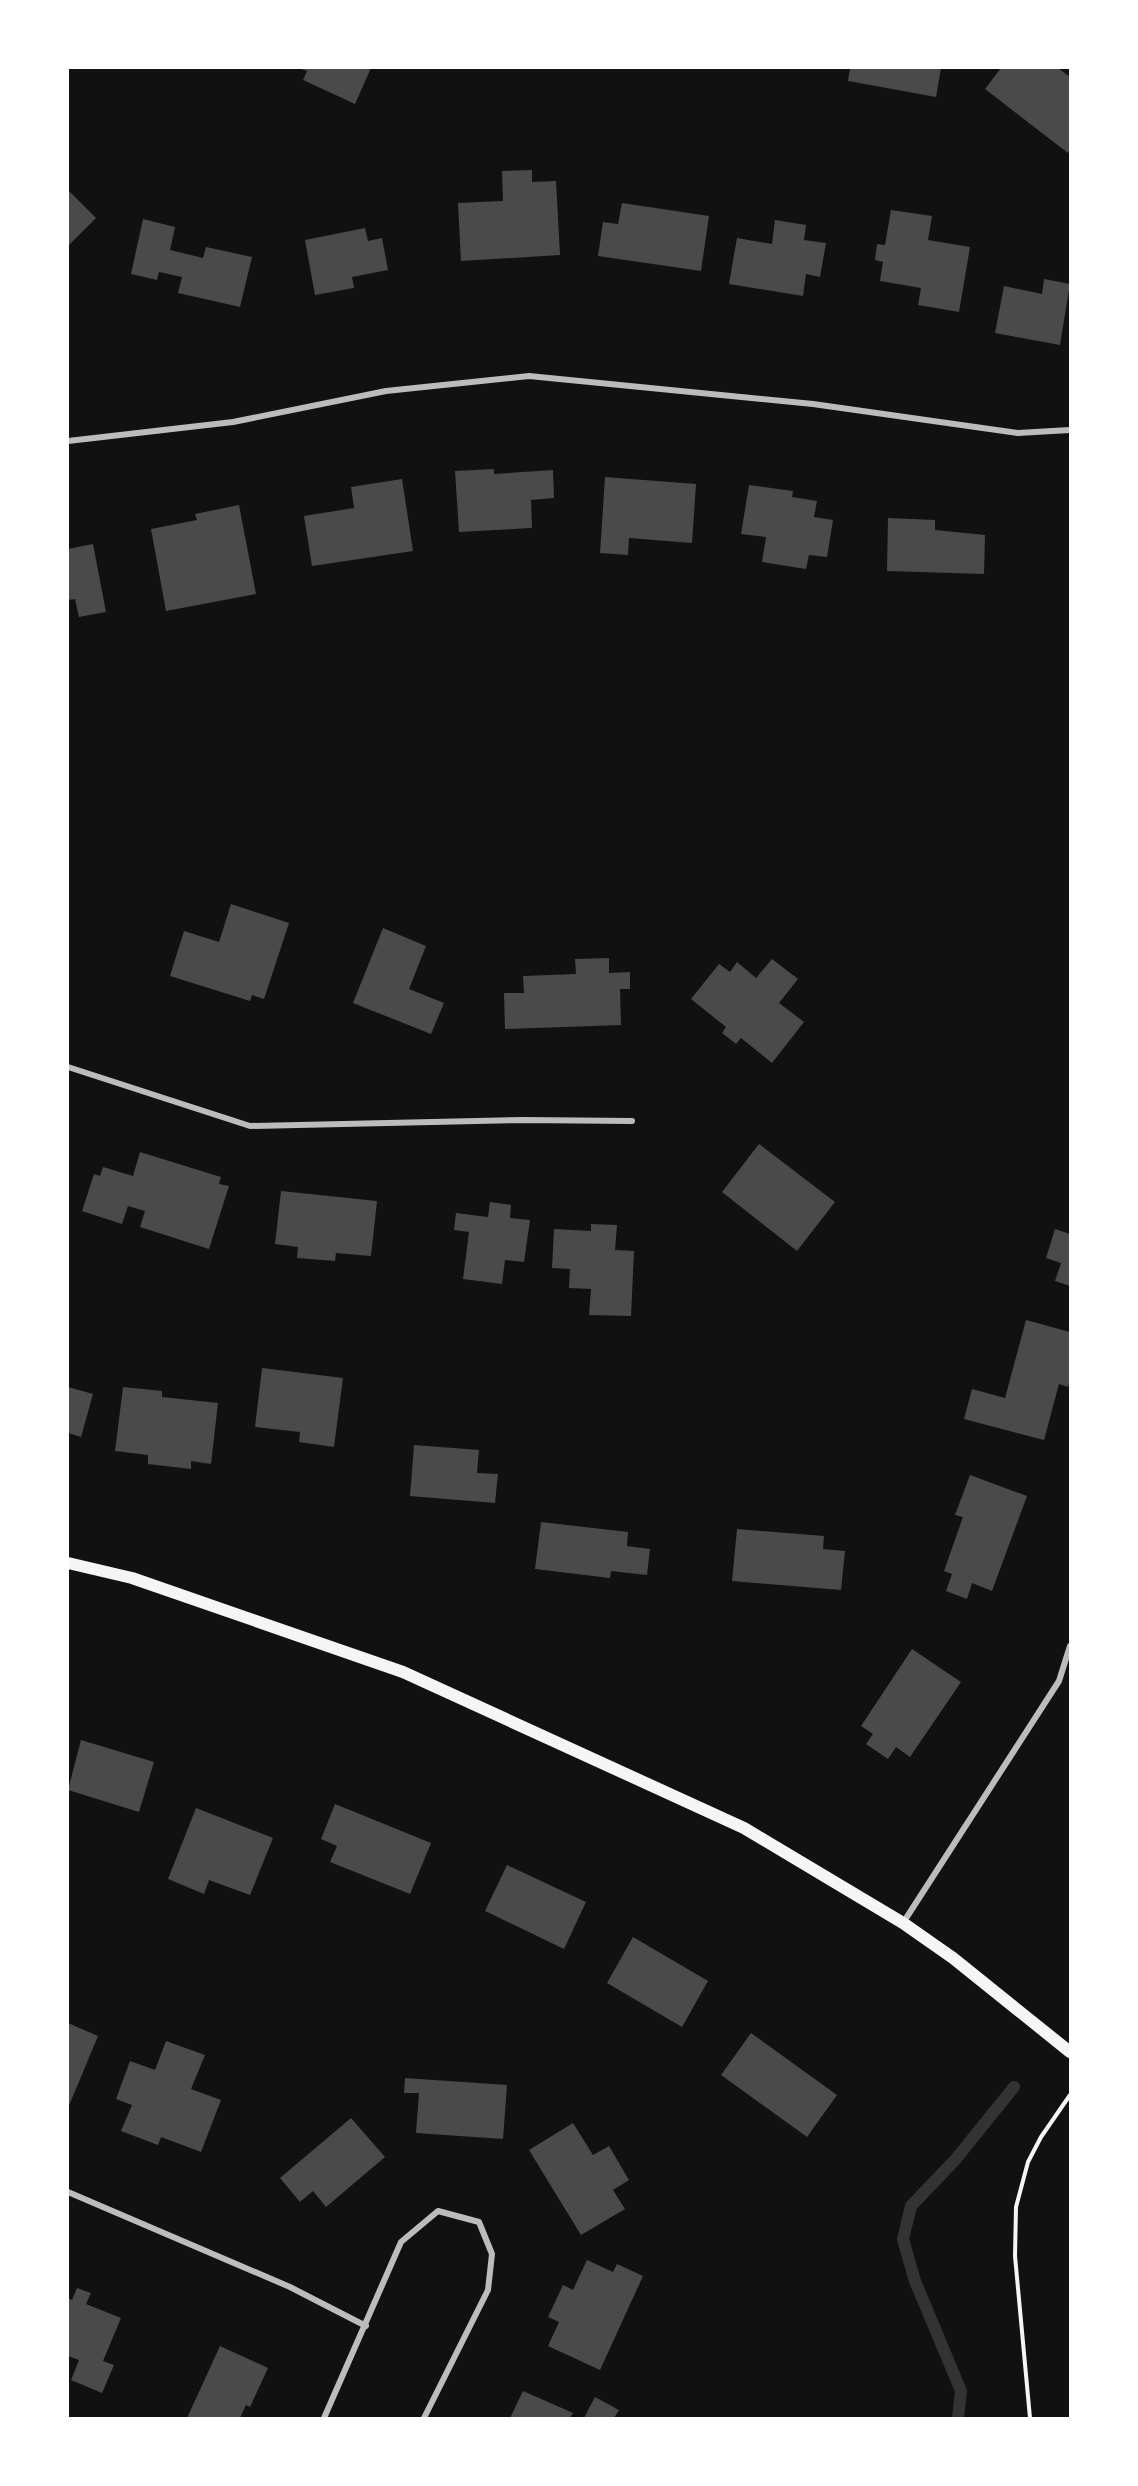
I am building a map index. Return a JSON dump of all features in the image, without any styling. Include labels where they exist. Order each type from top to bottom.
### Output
[{"type":"main road","points":[[68,1563],[132,1578],[403,1672],[744,1828],[903,1923],[953,1958],[1071,2052]]},
{"type":"street","points":[[68,441],[233,422],[386,391],[529,376],[813,404],[1018,433],[1071,430]]},
{"type":"street","points":[[68,1067],[250,1126],[523,1120],[633,1121]]},
{"type":"street","points":[[903,1923],[1059,1681],[1071,1646]]},
{"type":"street","points":[[68,2192],[290,2287],[366,2326]]},
{"type":"street","points":[[324,2418],[401,2242],[438,2211],[479,2222],[492,2254],[488,2290],[424,2418]]},
{"type":"path","points":[[1030,2418],[1015,2256],[1016,2207],[1028,2162],[1041,2137],[1071,2095]]},
{"type":"building","points":[[298,68],[371,68],[355,104],[303,80],[307,71]]},
{"type":"building","points":[[850,68],[941,68],[936,97],[848,81]]},
{"type":"building","points":[[1001,68],[1058,68],[1070,77],[1070,149],[1068,153],[985,89]]},
{"type":"building","points":[[532,170],[532,182],[556,181],[560,255],[461,261],[458,203],[503,201],[502,171]]},
{"type":"building","points":[[68,190],[96,218],[68,246]]},
{"type":"building","points":[[622,203],[709,216],[701,271],[598,256],[603,222],[618,224]]},
{"type":"building","points":[[891,210],[932,216],[928,240],[970,247],[959,312],[918,305],[921,288],[880,281],[883,262],[875,260],[877,244],[885,245]]},
{"type":"building","points":[[143,219],[175,227],[170,250],[203,258],[206,247],[252,257],[240,307],[178,293],[182,277],[159,272],[157,280],[131,274]]},
{"type":"building","points":[[775,220],[806,225],[804,240],[826,243],[820,277],[806,274],[803,296],[729,284],[737,238],[772,244]]},
{"type":"building","points":[[365,228],[368,241],[382,238],[388,270],[352,277],[354,288],[315,295],[305,240]]},
{"type":"building","points":[[1044,279],[1070,284],[1060,345],[995,333],[1004,286],[1042,294]]},
{"type":"building","points":[[494,469],[494,474],[553,470],[554,498],[531,500],[532,528],[459,532],[455,471]]},
{"type":"building","points":[[605,477],[696,484],[692,543],[629,538],[628,555],[600,553]]},
{"type":"building","points":[[402,479],[413,551],[312,566],[304,516],[354,508],[351,487]]},
{"type":"building","points":[[749,485],[793,491],[792,497],[817,501],[814,517],[833,520],[827,557],[809,555],[806,569],[762,562],[766,537],[741,534]]},
{"type":"building","points":[[239,505],[256,594],[166,611],[151,529],[197,520],[195,514]]},
{"type":"building","points":[[888,518],[935,520],[935,530],[985,535],[984,574],[887,571]]},
{"type":"building","points":[[93,544],[106,612],[79,617],[75,599],[68,600],[68,549]]},
{"type":"building","points":[[231,904],[289,923],[264,999],[252,995],[250,1001],[170,976],[184,931],[219,942]]},
{"type":"building","points":[[383,928],[426,946],[409,989],[444,1003],[431,1034],[353,1003]]},
{"type":"building","points":[[609,958],[609,973],[630,972],[630,989],[620,989],[621,1025],[505,1029],[504,993],[524,993],[523,976],[576,974],[575,959]]},
{"type":"building","points":[[772,959],[798,979],[779,1003],[804,1022],[772,1063],[741,1038],[736,1044],[722,1033],[726,1027],[691,999],[719,964],[730,972],[737,962],[756,978]]},
{"type":"building","points":[[759,1144],[835,1202],[797,1251],[722,1192]]},
{"type":"building","points":[[140,1152],[221,1177],[219,1184],[229,1186],[209,1249],[140,1227],[145,1211],[128,1206],[122,1224],[82,1211],[94,1174],[100,1176],[103,1167],[133,1176]]},
{"type":"building","points":[[281,1191],[377,1201],[371,1256],[336,1253],[335,1261],[297,1258],[298,1247],[275,1244]]},
{"type":"building","points":[[490,1202],[511,1205],[510,1218],[530,1220],[524,1262],[505,1260],[502,1284],[463,1279],[469,1232],[454,1230],[456,1213],[488,1217]]},
{"type":"building","points":[[591,1224],[617,1225],[615,1250],[634,1251],[631,1316],[589,1315],[591,1289],[569,1288],[570,1269],[552,1268],[554,1229],[591,1231]]},
{"type":"building","points":[[1055,1229],[1070,1234],[1070,1286],[1055,1281],[1061,1263],[1046,1258]]},
{"type":"building","points":[[1026,1320],[1070,1332],[1070,1379],[1068,1387],[1059,1384],[1044,1440],[964,1419],[972,1389],[1005,1398]]},
{"type":"building","points":[[262,1368],[343,1378],[334,1447],[299,1442],[300,1432],[255,1427]]},
{"type":"building","points":[[68,1387],[93,1394],[81,1437],[68,1433]]},
{"type":"building","points":[[123,1387],[162,1391],[162,1397],[218,1403],[211,1464],[191,1461],[191,1469],[148,1464],[148,1455],[115,1451]]},
{"type":"building","points":[[414,1445],[479,1450],[477,1473],[498,1474],[495,1503],[410,1496]]},
{"type":"building","points":[[970,1475],[1027,1496],[992,1591],[972,1583],[967,1599],[946,1591],[952,1574],[944,1571],[963,1517],[955,1515]]},
{"type":"building","points":[[541,1522],[628,1532],[627,1546],[650,1549],[647,1575],[611,1571],[610,1578],[535,1569]]},
{"type":"building","points":[[737,1529],[824,1536],[823,1549],[845,1551],[841,1590],[732,1581]]},
{"type":"building","points":[[912,1649],[961,1682],[910,1757],[896,1747],[888,1759],[866,1744],[873,1734],[861,1726]]},
{"type":"building","points":[[81,1740],[154,1762],[139,1812],[68,1790]]},
{"type":"building","points":[[335,1804],[431,1843],[410,1894],[330,1862],[337,1846],[321,1839]]},
{"type":"building","points":[[196,1808],[273,1838],[250,1895],[209,1880],[204,1894],[168,1879]]},
{"type":"building","points":[[507,1865],[586,1902],[564,1949],[485,1911]]},
{"type":"building","points":[[633,1937],[708,1981],[682,2027],[607,1983]]},
{"type":"building","points":[[68,2023],[98,2036],[68,2108]]},
{"type":"building","points":[[751,2033],[837,2095],[807,2137],[721,2075]]},
{"type":"building","points":[[166,2041],[205,2055],[191,2089],[221,2100],[201,2152],[161,2137],[158,2145],[121,2131],[132,2105],[116,2099],[130,2061],[155,2070]]},
{"type":"building","points":[[405,2078],[507,2085],[503,2139],[416,2133],[419,2093],[404,2093]]},
{"type":"building","points":[[351,2118],[385,2157],[326,2207],[313,2191],[300,2202],[280,2178]]},
{"type":"building","points":[[573,2123],[593,2155],[609,2146],[629,2180],[613,2190],[625,2209],[581,2235],[529,2150]]},
{"type":"building","points":[[587,2260],[613,2272],[617,2264],[643,2276],[600,2370],[548,2346],[559,2322],[548,2317],[563,2285],[573,2290]]},
{"type":"building","points":[[77,2288],[91,2293],[86,2304],[121,2318],[103,2361],[114,2365],[102,2393],[71,2380],[79,2360],[68,2356],[68,2298],[72,2300]]},
{"type":"building","points":[[220,2346],[268,2368],[250,2407],[246,2405],[240,2418],[187,2418]]},
{"type":"building","points":[[523,2391],[573,2413],[570,2418],[510,2418]]},
{"type":"building","points":[[595,2397],[619,2410],[614,2418],[584,2418]]},
{"type":"waterway","points":[[958,2418],[961,2391],[915,2281],[903,2239],[911,2206],[955,2160],[1014,2087]]}]
